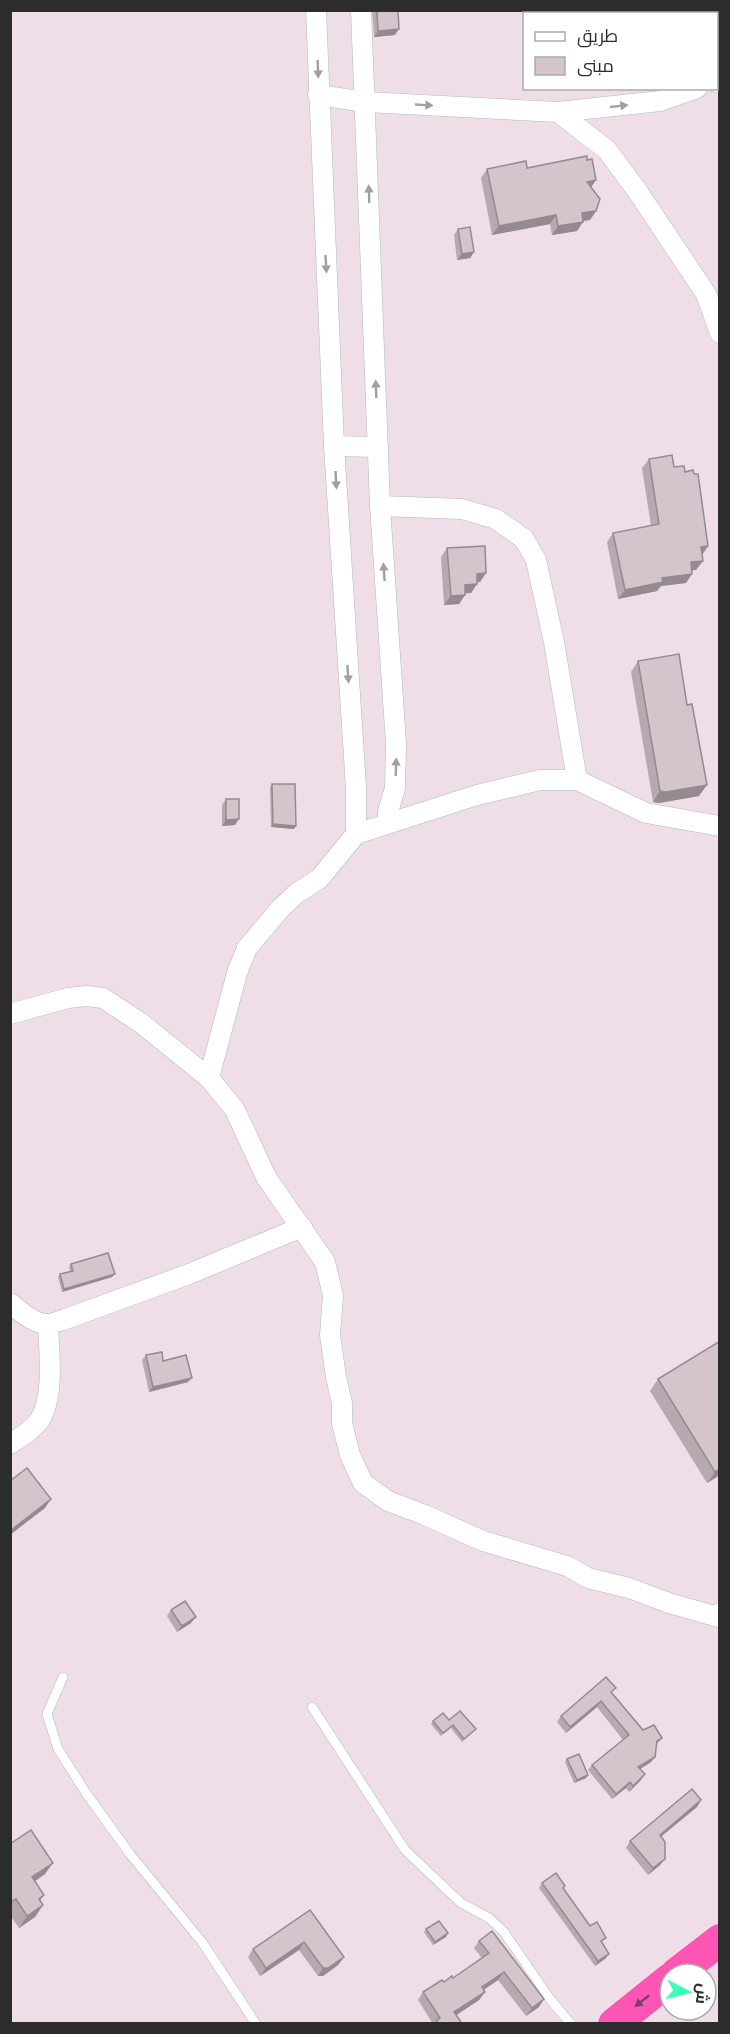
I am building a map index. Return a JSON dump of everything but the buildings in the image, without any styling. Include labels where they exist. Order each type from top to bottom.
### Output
[{"type":"highway","points":[[692,1962],[720,1940]]},
{"type":"highway","points":[[614,2024],[658,1989]]},
{"type":"street","points":[[316,10],[334,446],[357,834]]},
{"type":"street","points":[[362,10],[380,506],[396,744],[395,788],[388,812],[388,824]]},
{"type":"street","points":[[318,95],[366,102],[558,112],[660,101],[691,90]]},
{"type":"street","points":[[558,112],[607,150],[638,192],[706,294],[720,333]]},
{"type":"street","points":[[334,446],[378,447]]},
{"type":"street","points":[[380,506],[462,509],[496,519],[524,539],[536,560],[550,621],[577,780]]},
{"type":"street","points":[[209,1078],[237,973],[247,948],[297,892],[319,879],[357,834],[477,795],[540,780],[577,780],[646,813],[720,826]]},
{"type":"street","points":[[10,1014],[68,998],[103,998],[141,1023],[209,1078],[235,1110],[266,1177],[325,1262],[333,1295],[330,1335],[342,1403],[342,1423],[350,1455],[363,1483],[388,1501],[483,1541],[567,1566],[588,1578],[629,1588],[669,1603],[718,1617],[720,1613]]},
{"type":"street","points":[[10,1303],[24,1315],[48,1324],[120,1301],[302,1227]]},
{"type":"street","points":[[10,1444],[39,1420],[45,1406],[50,1385],[48,1324]]},
{"type":"lane","points":[[63,1677],[47,1714],[58,1749],[130,1854],[202,1942],[256,2024]]},
{"type":"lane","points":[[312,1707],[405,1850],[461,1903],[489,1918],[504,1932],[550,1999],[571,2024]]}]
